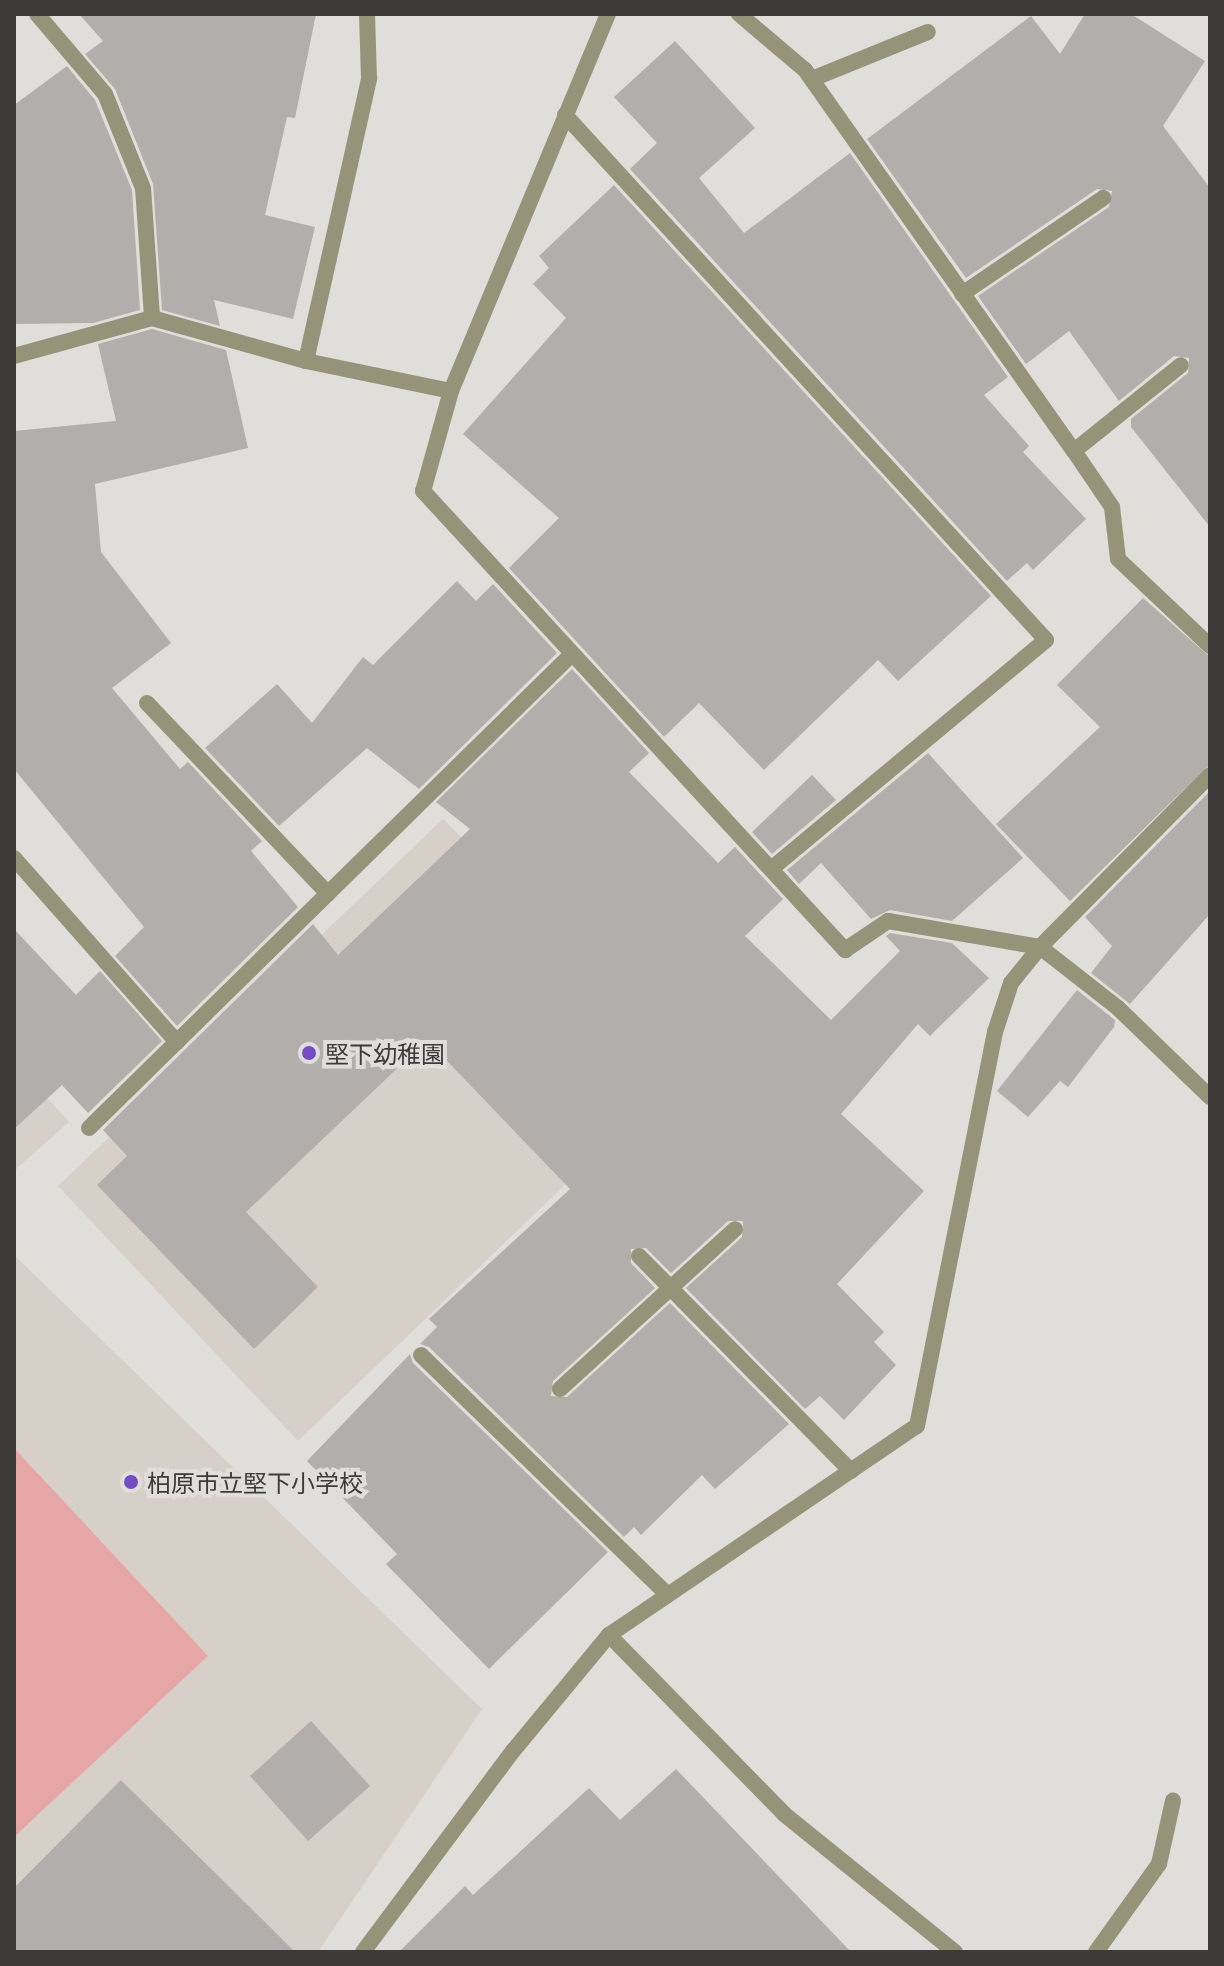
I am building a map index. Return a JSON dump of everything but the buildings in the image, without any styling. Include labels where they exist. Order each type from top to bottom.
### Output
[{"type":"street","points":[[37,14],[105,94],[143,188],[152,318]]},
{"type":"street","points":[[306,361],[369,78],[367,14]]},
{"type":"street","points":[[608,14],[451,391],[423,491],[845,950],[888,921],[1040,947],[1118,1008],[1210,1097]]},
{"type":"street","points":[[739,14],[812,79],[1074,451],[1112,507],[1118,559],[1210,646]]},
{"type":"street","points":[[812,79],[928,32]]},
{"type":"street","points":[[565,115],[1046,640],[771,869]]},
{"type":"street","points":[[962,294],[1103,198]]},
{"type":"street","points":[[14,356],[152,318],[306,361],[451,391]]},
{"type":"street","points":[[1074,451],[1181,365]]},
{"type":"street","points":[[89,1128],[572,654]]},
{"type":"street","points":[[147,703],[328,894]]},
{"type":"street","points":[[363,1952],[513,1751],[609,1635],[917,1426],[995,1032],[1011,983],[1040,947],[1210,775]]},
{"type":"street","points":[[14,858],[177,1042]]},
{"type":"street","points":[[560,1389],[735,1229]]},
{"type":"street","points":[[639,1256],[851,1471]]},
{"type":"street","points":[[421,1355],[668,1595]]},
{"type":"street","points":[[609,1635],[784,1814],[955,1952]]},
{"type":"street","points":[[1096,1952],[1159,1864],[1173,1801]]},
{"type":"shaded area","points":[[443,819],[690,1065],[298,1441],[58,1186]]},
{"type":"shaded area","points":[[14,1060],[69,1122],[14,1171]]},
{"type":"shaded area","name":"柏原市立堅下小学校","points":[[14,1255],[482,1709],[318,1952],[14,1952]]},
{"type":"shaded area","points":[[14,1448],[208,1656],[14,1837]]},
{"type":"place","name":"堅下幼稚園","points":[[309,1053]]},
{"type":"place","name":"柏原市立堅下小学校","points":[[131,1482]]}]
